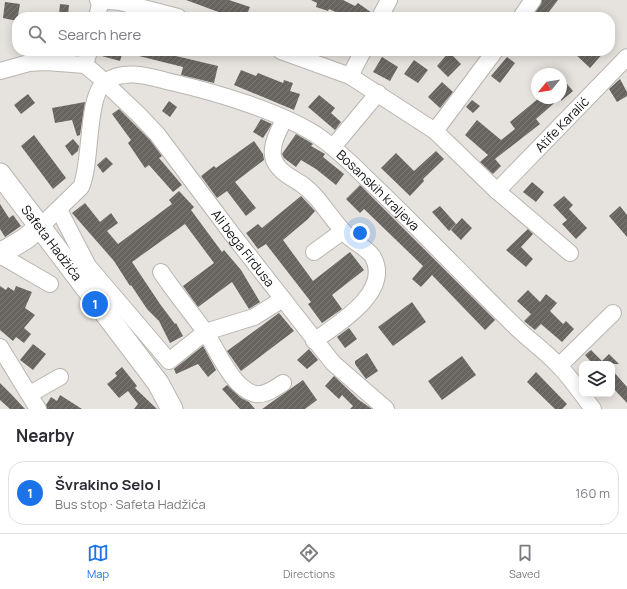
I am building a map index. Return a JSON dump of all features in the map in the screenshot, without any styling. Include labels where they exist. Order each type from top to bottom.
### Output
[{"type":"main road","name":"Safeta Hadžića","points":[[0,174],[158,383],[170,408]]},
{"type":"main road","points":[[0,255],[25,240],[40,227]]},
{"type":"street","points":[[98,12],[100,0],[161,6],[170,12]]},
{"type":"street","points":[[383,12],[389,0]]},
{"type":"street","points":[[524,12],[533,0]]},
{"type":"street","points":[[295,56],[350,76],[435,131],[497,191],[570,253]]},
{"type":"street","points":[[350,76],[360,56]]},
{"type":"street","points":[[435,131],[491,56]]},
{"type":"street","name":"Atife Karalić","points":[[497,191],[627,57]]},
{"type":"street","name":"Ali bega Firdusa","points":[[0,71],[29,63],[87,58],[104,82],[139,114],[157,134],[283,300],[333,363],[386,409]]},
{"type":"street","name":"Bosanskih kraljeva","points":[[104,82],[120,75],[142,75],[186,85],[259,108],[315,134],[333,148],[391,201],[520,331],[559,366],[593,409]]},
{"type":"street","points":[[40,227],[59,210],[81,186],[84,180],[88,140],[98,95],[104,82]]},
{"type":"street","points":[[333,148],[378,93]]},
{"type":"street","points":[[285,119],[278,131],[274,148],[273,156],[275,162],[288,177],[301,184],[324,206],[343,231],[372,255],[378,268],[376,283],[368,296],[349,316],[314,340]]},
{"type":"street","points":[[59,210],[88,266],[169,361],[206,334],[223,326],[254,317],[283,300]]},
{"type":"street","points":[[314,252],[343,231]]},
{"type":"street","points":[[0,255],[50,284]]},
{"type":"street","points":[[161,272],[178,298],[206,334],[219,357],[241,386],[255,394],[262,394],[283,383]]},
{"type":"street","points":[[559,366],[613,313]]},
{"type":"street","points":[[0,347],[38,409]]},
{"type":"street","points":[[30,394],[60,377]]},
{"type":"building","points":[[186,0],[229,0],[250,7],[248,12],[218,12]]},
{"type":"building","points":[[311,0],[343,0],[355,6],[358,3],[371,12],[336,12],[329,9],[328,11],[316,7],[317,3]]},
{"type":"building","points":[[542,0],[558,0],[549,12],[536,12]]},
{"type":"building","points":[[5,2],[20,4],[19,12],[12,12],[12,20],[3,18]]},
{"type":"building","points":[[60,4],[69,5],[68,12],[59,12]]},
{"type":"building","points":[[102,56],[122,56],[120,61]]},
{"type":"building","points":[[139,56],[176,56],[218,66],[214,83],[181,75],[183,67]]},
{"type":"building","points":[[446,56],[453,56],[461,64],[448,77],[437,66]]},
{"type":"building","points":[[577,56],[601,56],[590,68]]},
{"type":"building","points":[[382,57],[398,67],[390,81],[373,72]]},
{"type":"building","points":[[507,57],[515,63],[500,83],[491,76]]},
{"type":"building","points":[[414,60],[428,70],[418,83],[404,74]]},
{"type":"building","points":[[241,70],[256,76],[258,73],[283,83],[284,80],[293,83],[290,91],[300,94],[294,110],[234,85]]},
{"type":"building","points":[[620,79],[627,92],[627,96],[617,102],[609,89]]},
{"type":"building","points":[[442,82],[453,92],[440,108],[428,97]]},
{"type":"building","points":[[567,84],[573,91],[567,96]]},
{"type":"building","points":[[28,94],[35,103],[21,114],[14,105]]},
{"type":"building","points":[[319,95],[335,108],[331,113],[341,122],[335,130],[308,107]]},
{"type":"building","points":[[472,100],[480,106],[473,113],[466,107]]},
{"type":"building","points":[[169,101],[177,107],[170,117],[162,111]]},
{"type":"building","points":[[85,102],[80,135],[77,136],[72,120],[55,123],[52,108]]},
{"type":"building","points":[[532,104],[553,104],[536,119],[540,124],[495,159],[501,166],[493,174],[480,162],[488,155],[465,135],[477,120],[501,140],[515,129],[510,122]]},
{"type":"building","points":[[119,109],[150,140],[162,156],[159,158],[182,185],[173,192],[149,165],[145,168],[128,143],[131,140],[112,114]]},
{"type":"building","points":[[261,119],[272,124],[263,138],[253,132]]},
{"type":"building","points":[[296,134],[313,144],[311,146],[325,154],[323,157],[344,174],[336,185],[316,169],[301,160],[296,167],[284,158],[282,154]]},
{"type":"building","points":[[34,135],[66,178],[53,189],[21,146]]},
{"type":"building","points":[[73,139],[79,146],[78,151],[72,156],[65,146]]},
{"type":"building","points":[[254,141],[263,154],[264,160],[235,182],[256,208],[246,216],[227,191],[217,198],[201,176],[214,166],[216,168]]},
{"type":"building","points":[[436,151],[444,159],[423,179],[424,181],[410,196],[381,168],[396,153],[414,171]]},
{"type":"building","points":[[106,157],[113,164],[103,173],[97,165]]},
{"type":"building","points":[[532,182],[544,192],[536,202],[523,192]]},
{"type":"building","points":[[360,185],[495,320],[485,330],[432,275],[421,287],[412,279],[423,266],[364,209],[360,213],[346,199]]},
{"type":"building","points":[[179,191],[194,207],[191,210],[222,252],[224,250],[241,270],[260,302],[249,309],[232,282],[198,307],[183,286],[214,263],[185,224],[132,262],[160,304],[175,324],[176,323],[183,336],[170,343],[159,321],[147,309],[114,261],[72,213],[85,203],[100,222],[111,213],[118,223],[107,231],[118,244],[172,204],[169,200]]},
{"type":"building","points":[[301,196],[315,211],[308,219],[283,240],[313,281],[350,252],[364,270],[332,295],[342,309],[322,323],[308,304],[311,302],[266,244],[258,249],[246,233],[258,224],[262,228]]},
{"type":"building","points":[[564,196],[573,205],[569,209],[587,228],[576,239],[562,224],[567,220],[553,205]]},
{"type":"building","points":[[0,204],[9,218],[13,215],[21,226],[5,237],[0,229]]},
{"type":"building","points":[[440,206],[456,224],[449,231],[432,212]]},
{"type":"building","points":[[620,206],[627,215],[627,237],[609,216]]},
{"type":"building","points":[[462,218],[472,228],[461,240],[451,230]]},
{"type":"building","points":[[528,229],[533,234],[521,247],[533,259],[526,267],[506,250]]},
{"type":"building","points":[[0,286],[6,290],[8,287],[14,291],[16,286],[32,292],[25,308],[35,315],[24,328],[31,334],[24,343],[16,337],[13,341],[0,330]]},
{"type":"building","points":[[528,290],[540,302],[546,294],[557,303],[550,311],[563,324],[566,321],[574,329],[562,342],[541,324],[535,330],[524,321],[531,314],[517,301]]},
{"type":"building","points":[[412,302],[426,322],[393,346],[378,327]]},
{"type":"building","points":[[279,313],[294,331],[241,371],[227,351]]},
{"type":"building","points":[[349,328],[357,339],[345,348],[337,337]]},
{"type":"building","points":[[33,344],[46,354],[33,370],[20,360]]},
{"type":"building","points":[[203,346],[216,370],[208,377],[198,364],[176,374],[174,369]]},
{"type":"building","points":[[309,349],[318,360],[307,369],[297,360]]},
{"type":"building","points":[[591,350],[602,361],[590,361],[585,355]]},
{"type":"building","points":[[367,353],[378,371],[366,379],[355,364],[355,361]]},
{"type":"building","points":[[609,354],[619,364],[615,364],[615,361],[602,361]]},
{"type":"building","points":[[462,356],[476,375],[442,400],[428,381]]},
{"type":"building","points":[[122,367],[137,386],[135,388],[157,409],[134,409],[138,404],[128,391],[119,398],[107,384],[117,376],[115,373]]},
{"type":"building","points":[[536,372],[567,404],[562,409],[555,409],[527,382]]},
{"type":"building","points":[[615,373],[627,387],[627,403],[615,390]]},
{"type":"building","points":[[334,376],[359,400],[372,409],[350,409],[353,406],[342,395],[339,399],[325,386]]},
{"type":"building","points":[[303,380],[317,400],[305,409],[262,409]]},
{"type":"building","points":[[0,383],[25,409],[10,409],[0,400]]},
{"type":"building","points":[[227,385],[241,398],[249,402],[255,409],[240,409],[222,389]]},
{"type":"building","points":[[60,395],[82,409],[47,409],[46,405],[51,397],[57,401]]},
{"type":"place","name":"Švrakino Selo I","points":[[95,304]]}]
